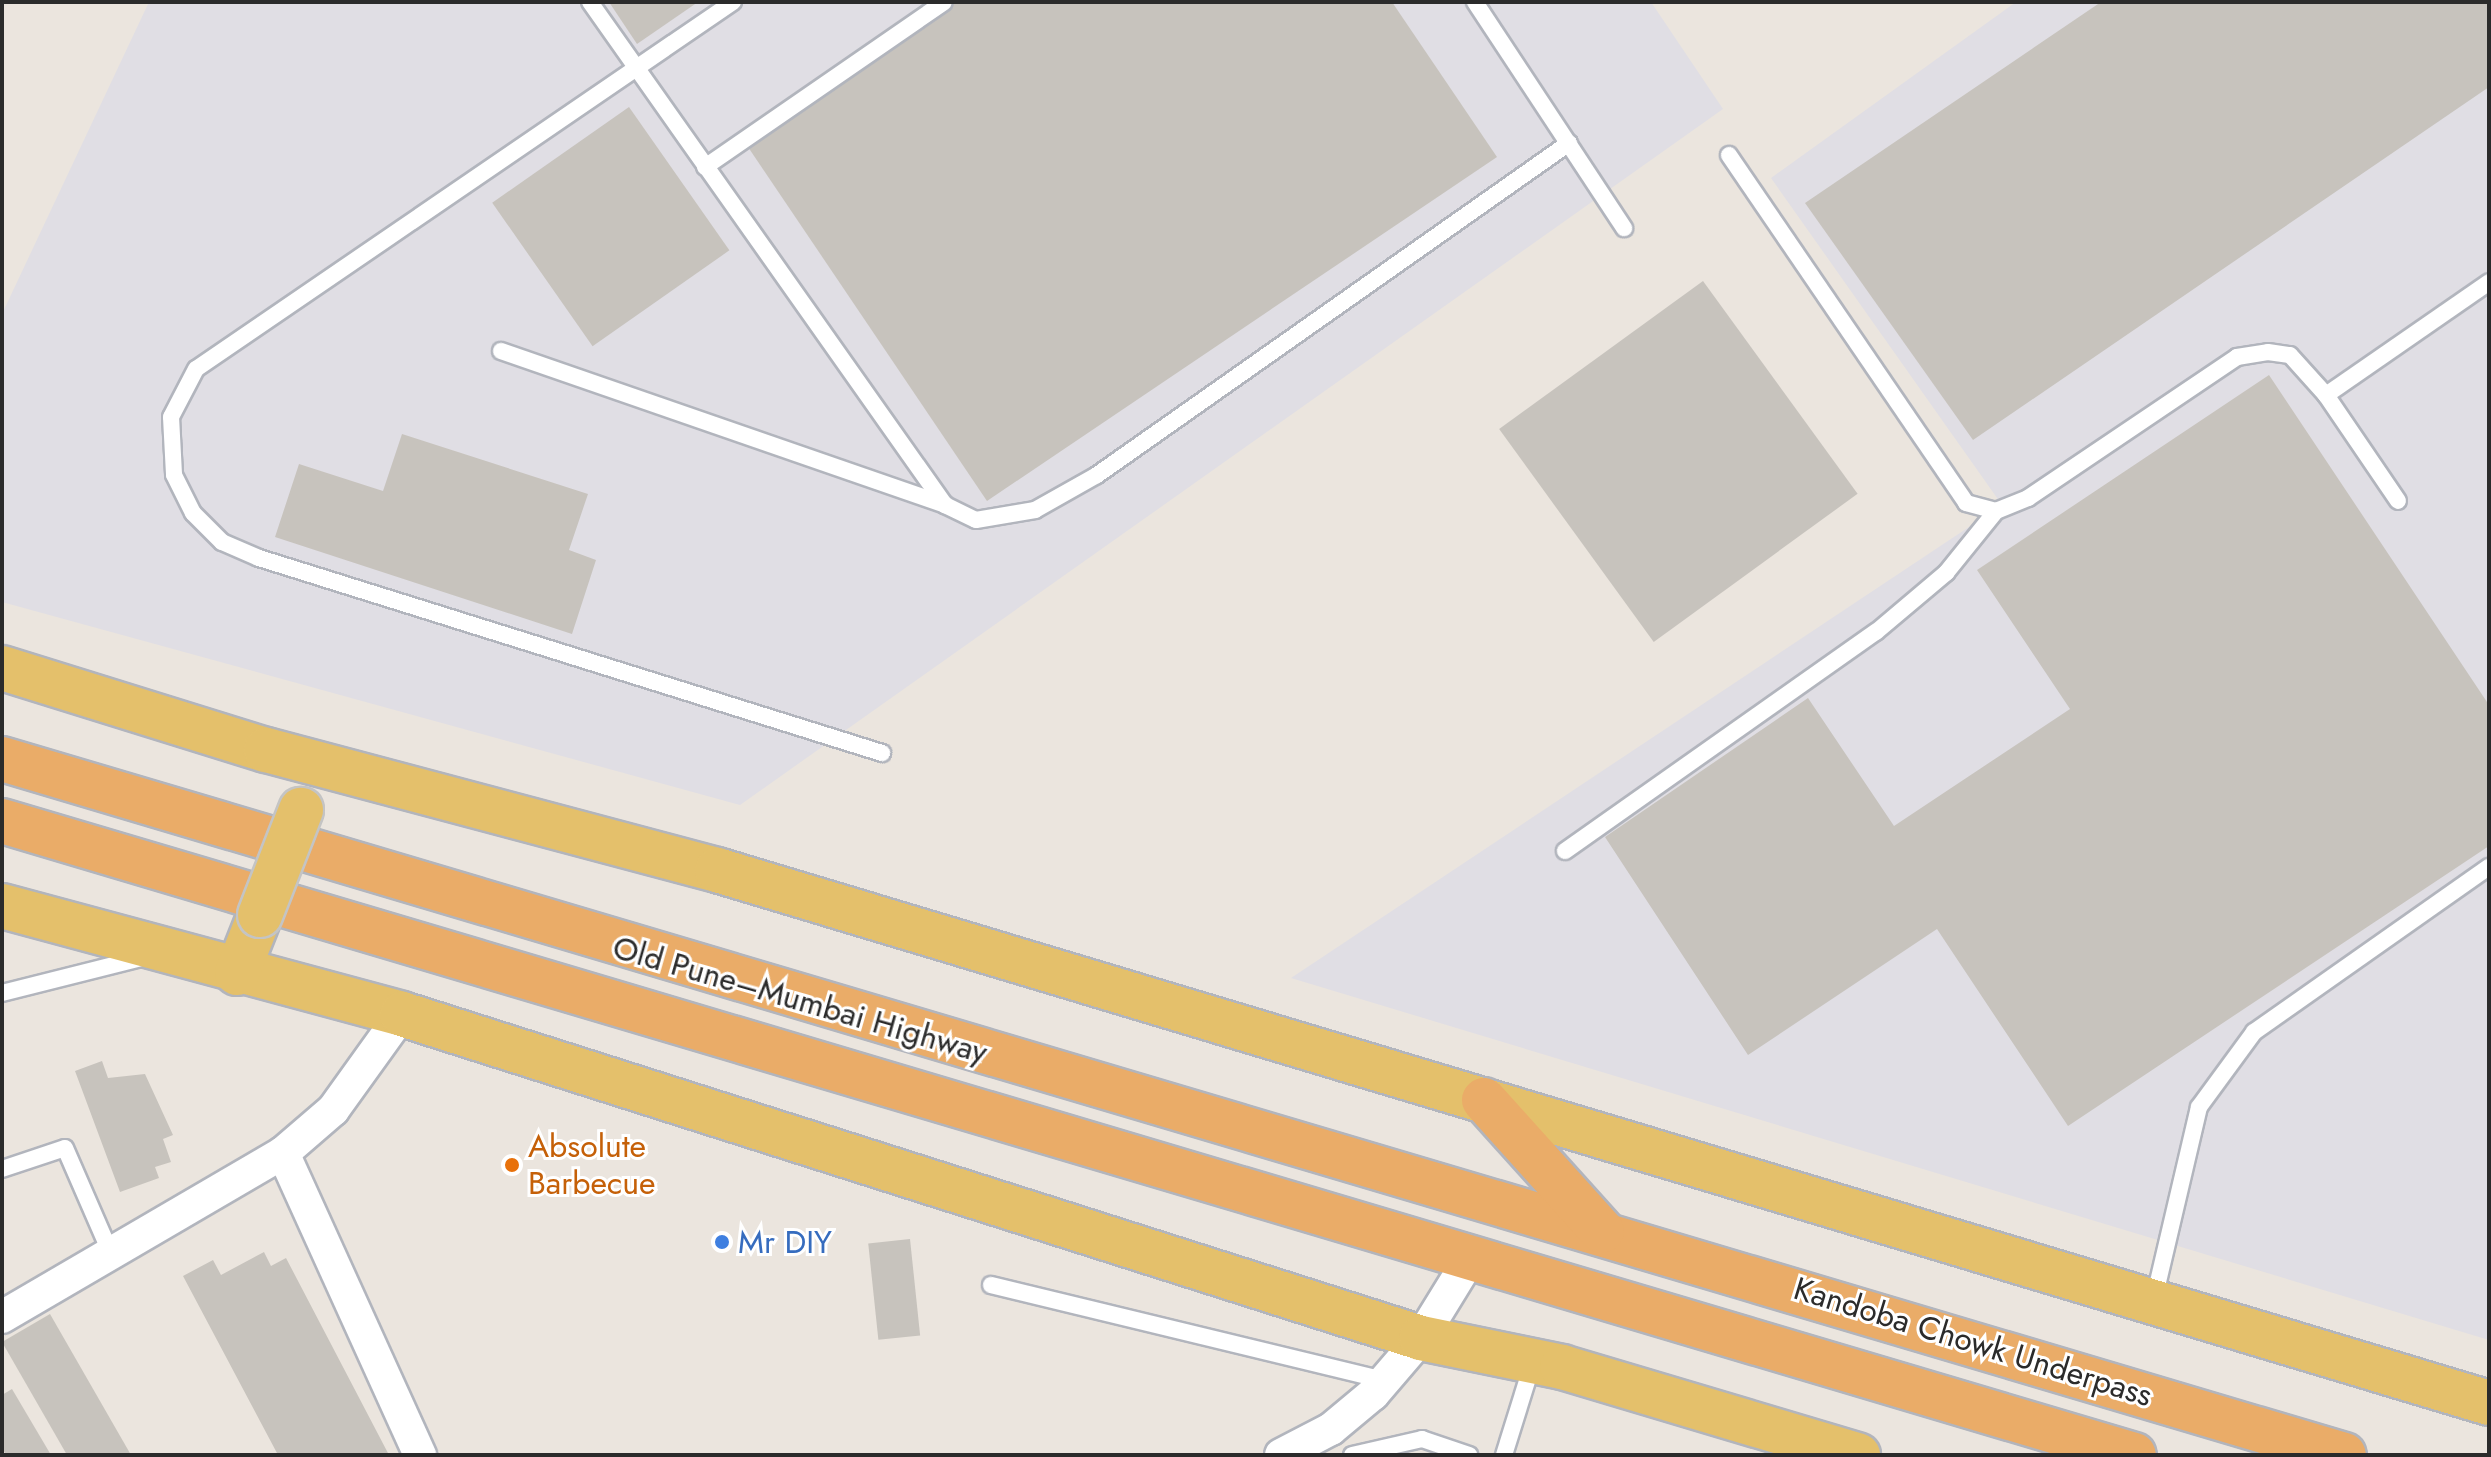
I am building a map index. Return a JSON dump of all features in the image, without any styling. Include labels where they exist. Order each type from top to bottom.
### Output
[{"type":"highway","name":"Old Pune–Mumbai Highway","points":[[2,759],[904,1033],[1602,1231]]},
{"type":"highway","name":"Old Pune–Mumbai Highway","points":[[2,821],[1553,1280]]},
{"type":"highway","points":[[1484,1100],[1602,1231]]},
{"type":"highway","name":"Kandoba Chowk Underpass","points":[[1602,1231],[2344,1455]]},
{"type":"highway","name":"Kandoba Chowk Underpass","points":[[1553,1280],[2134,1455]]},
{"type":"main road","points":[[2,668],[319,763],[717,870],[2154,1299],[2489,1403]]},
{"type":"main road","points":[[237,973],[319,763]]},
{"type":"main road","points":[[2,906],[158,954],[402,1014],[1421,1338],[1533,1361],[1858,1455]]},
{"type":"street","points":[[2,1317],[112,1256],[283,1153],[333,1110],[402,1014]]},
{"type":"street","points":[[283,1153],[420,1455]]},
{"type":"street","points":[[1281,1455],[1331,1429],[1385,1380],[1421,1338],[1472,1255]]},
{"type":"lane","points":[[590,2],[945,505]]},
{"type":"lane","points":[[733,2],[196,369],[171,417],[174,475],[193,513],[222,542],[259,558],[882,753]]},
{"type":"lane","points":[[705,167],[944,2]]},
{"type":"lane","points":[[1475,2],[1624,228]]},
{"type":"lane","points":[[501,351],[945,505],[976,520],[1007,520],[1097,475],[1569,143]]},
{"type":"lane","points":[[1729,155],[1943,478],[1966,503],[1996,511]]},
{"type":"lane","points":[[2326,395],[2489,282]]},
{"type":"lane","points":[[1565,851],[1876,632],[1946,573],[1996,511],[2028,498],[2237,357],[2290,355],[2326,395],[2398,501]]},
{"type":"lane","points":[[2154,1299],[2199,1107],[2254,1032],[2489,867]]},
{"type":"lane","points":[[2,993],[158,954]]},
{"type":"lane","points":[[2,1169],[65,1148],[112,1256]]},
{"type":"lane","points":[[991,1285],[1385,1380]]},
{"type":"lane","points":[[1504,1455],[1533,1361]]},
{"type":"lane","points":[[1352,1455],[1422,1439],[1469,1455]]},
{"type":"shaded area","points":[[149,2],[1651,2],[1723,109],[740,805],[2,602],[2,314]]},
{"type":"shaded area","points":[[2016,2],[2489,2],[2489,1340],[1291,978],[2002,505],[1771,178]]},
{"type":"building","points":[[609,2],[698,2],[637,44]]},
{"type":"building","points":[[957,2],[1392,2],[1497,157],[987,501],[746,144]]},
{"type":"building","points":[[2101,2],[2489,2],[2489,87],[1973,440],[1805,203]]},
{"type":"building","points":[[629,107],[729,250],[593,346],[492,203]]},
{"type":"building","points":[[1703,281],[1858,494],[1654,642],[1499,429]]},
{"type":"building","points":[[2269,375],[2489,705],[2489,846],[2068,1126],[1937,929],[1748,1055],[1605,837],[1808,698],[1894,826],[2070,709],[1977,570]]},
{"type":"building","points":[[402,434],[588,494],[569,550],[596,560],[572,634],[275,537],[299,464],[383,491]]},
{"type":"building","points":[[102,1061],[108,1078],[145,1074],[173,1135],[163,1139],[171,1162],[155,1167],[159,1178],[120,1192],[75,1071]]},
{"type":"building","points":[[910,1239],[920,1335],[878,1340],[868,1243]]},
{"type":"building","points":[[264,1252],[271,1266],[286,1258],[389,1455],[278,1455],[183,1276],[213,1260],[221,1275]]},
{"type":"building","points":[[50,1314],[131,1455],[67,1455],[2,1342]]},
{"type":"building","points":[[12,1389],[51,1455],[6,1455],[2,1448],[2,1395]]},
{"type":"place","name":"Absolute Barbecue","points":[[512,1165]]},
{"type":"place","name":"Mr DIY","points":[[722,1242]]}]
